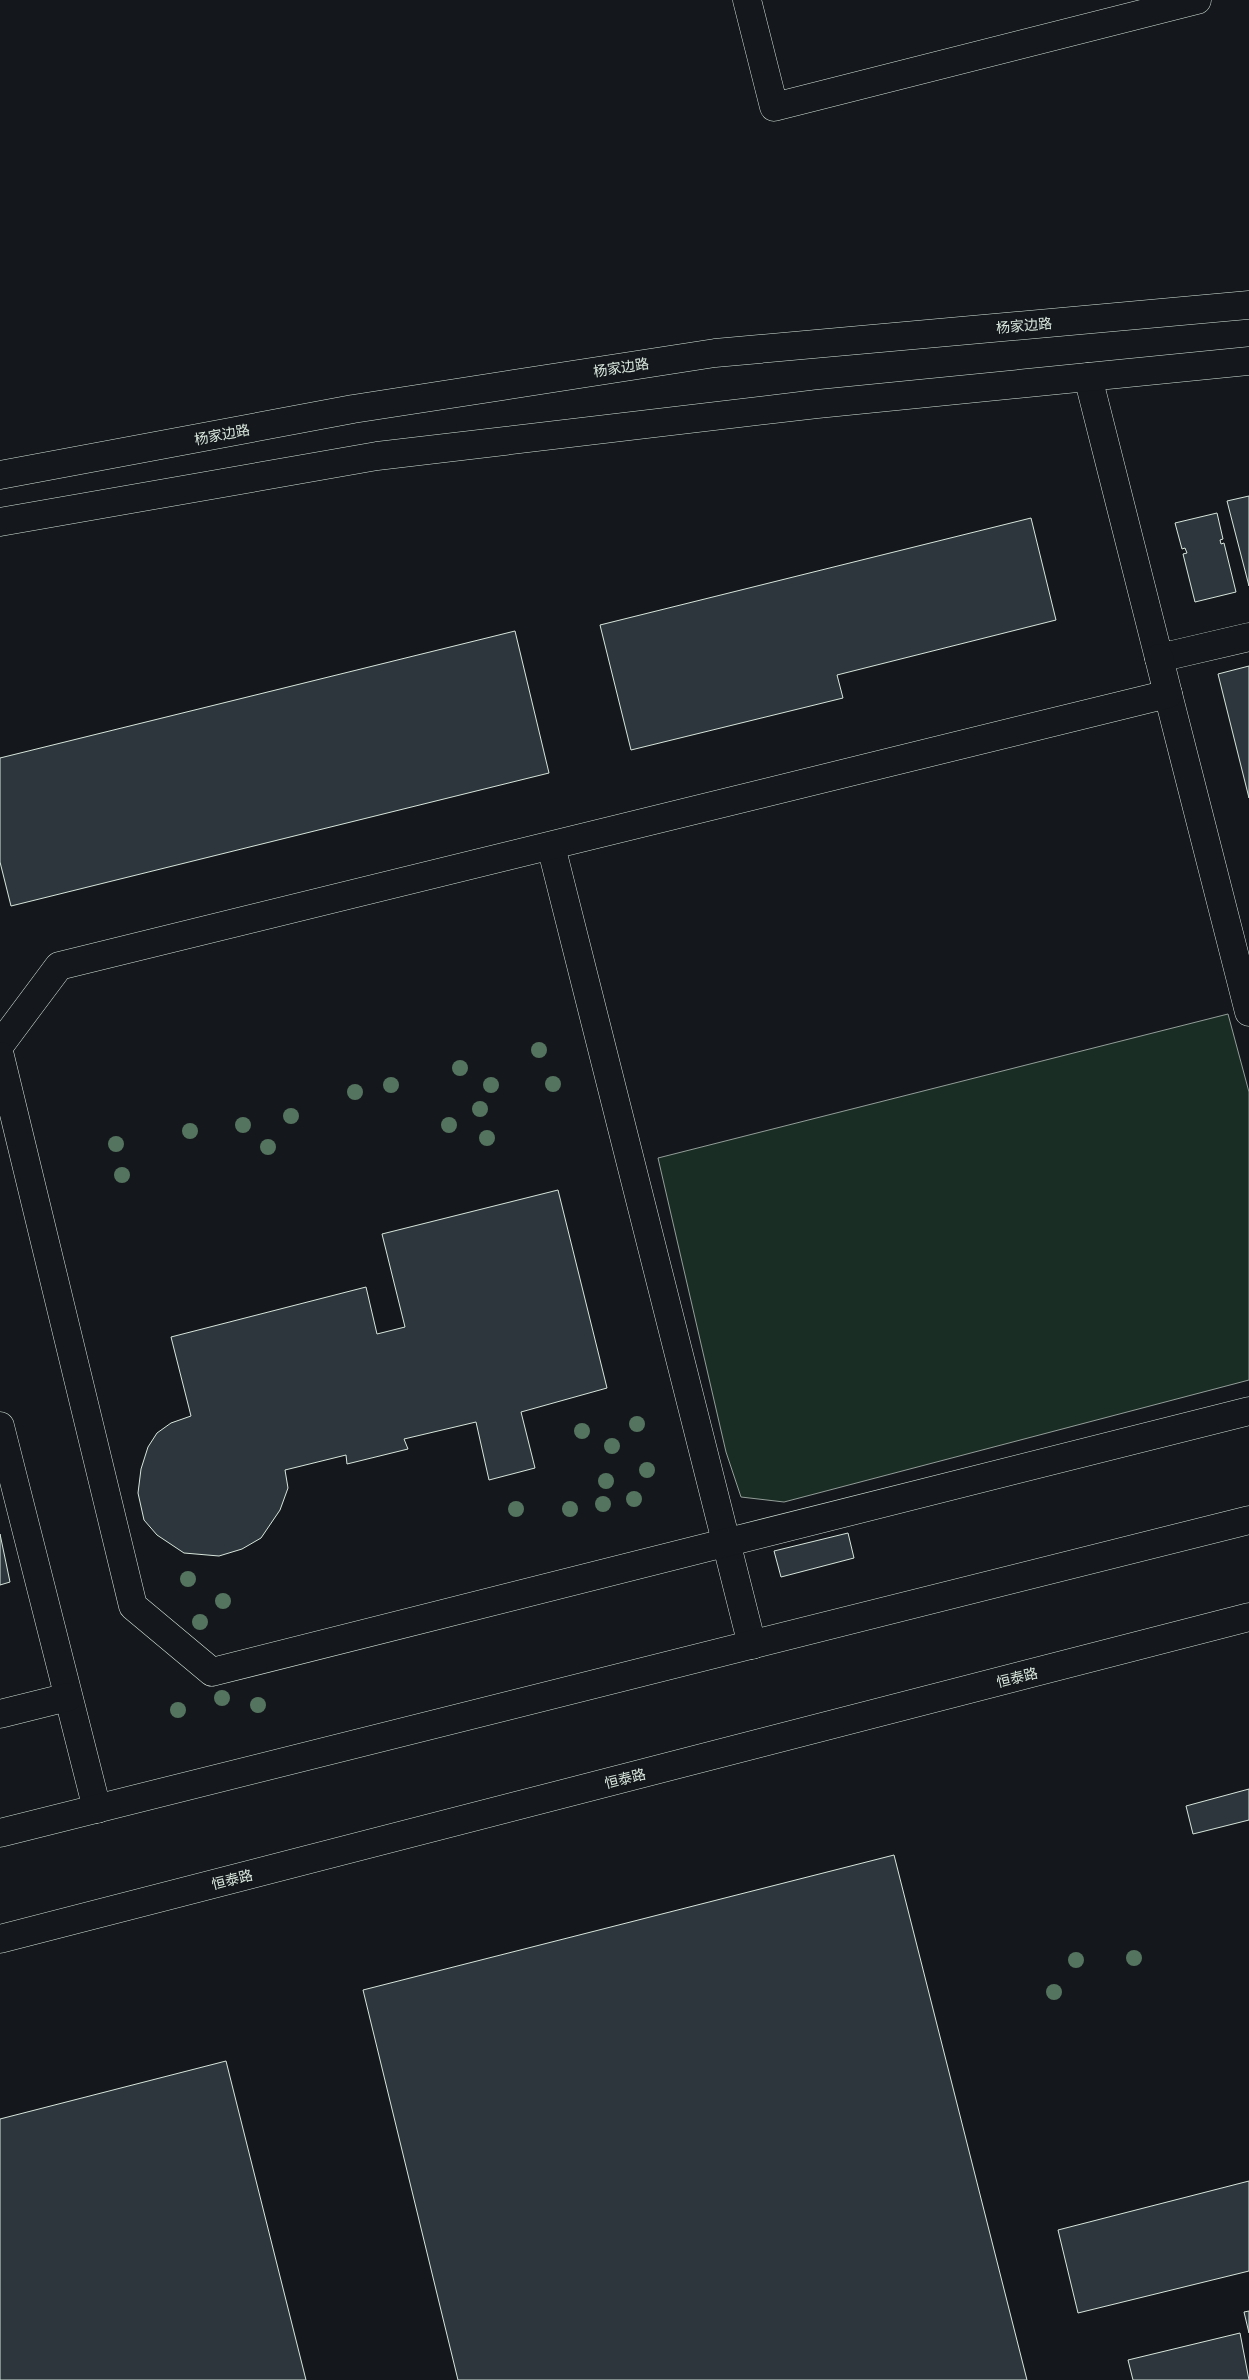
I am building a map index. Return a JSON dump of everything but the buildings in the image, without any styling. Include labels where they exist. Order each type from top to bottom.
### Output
[{"type":"street","points":[[747,0],[774,108],[1197,0]]},
{"type":"street","name":"杨家边路","points":[[0,475],[353,409],[715,353],[1249,305]]},
{"type":"street","points":[[0,522],[377,456],[817,404],[1249,361]]},
{"type":"street","points":[[1088,377],[1249,1012]]},
{"type":"street","points":[[1160,658],[1249,637]]},
{"type":"street","points":[[0,1045],[59,966],[1168,694]]},
{"type":"street","points":[[551,846],[752,1645]]},
{"type":"street","points":[[0,1056],[133,1606],[212,1672],[727,1544],[1249,1410]]},
{"type":"street","points":[[0,1426],[97,1809]]},
{"type":"street","points":[[0,1833],[1249,1520]]},
{"type":"street","name":"恒泰路","points":[[0,1939],[1249,1617]]},
{"type":"street","points":[[0,1714],[68,1697]]},
{"type":"green space","points":[[1228,1014],[1249,1092],[1249,1380],[784,1502],[741,1497],[726,1452],[658,1158]]}]
